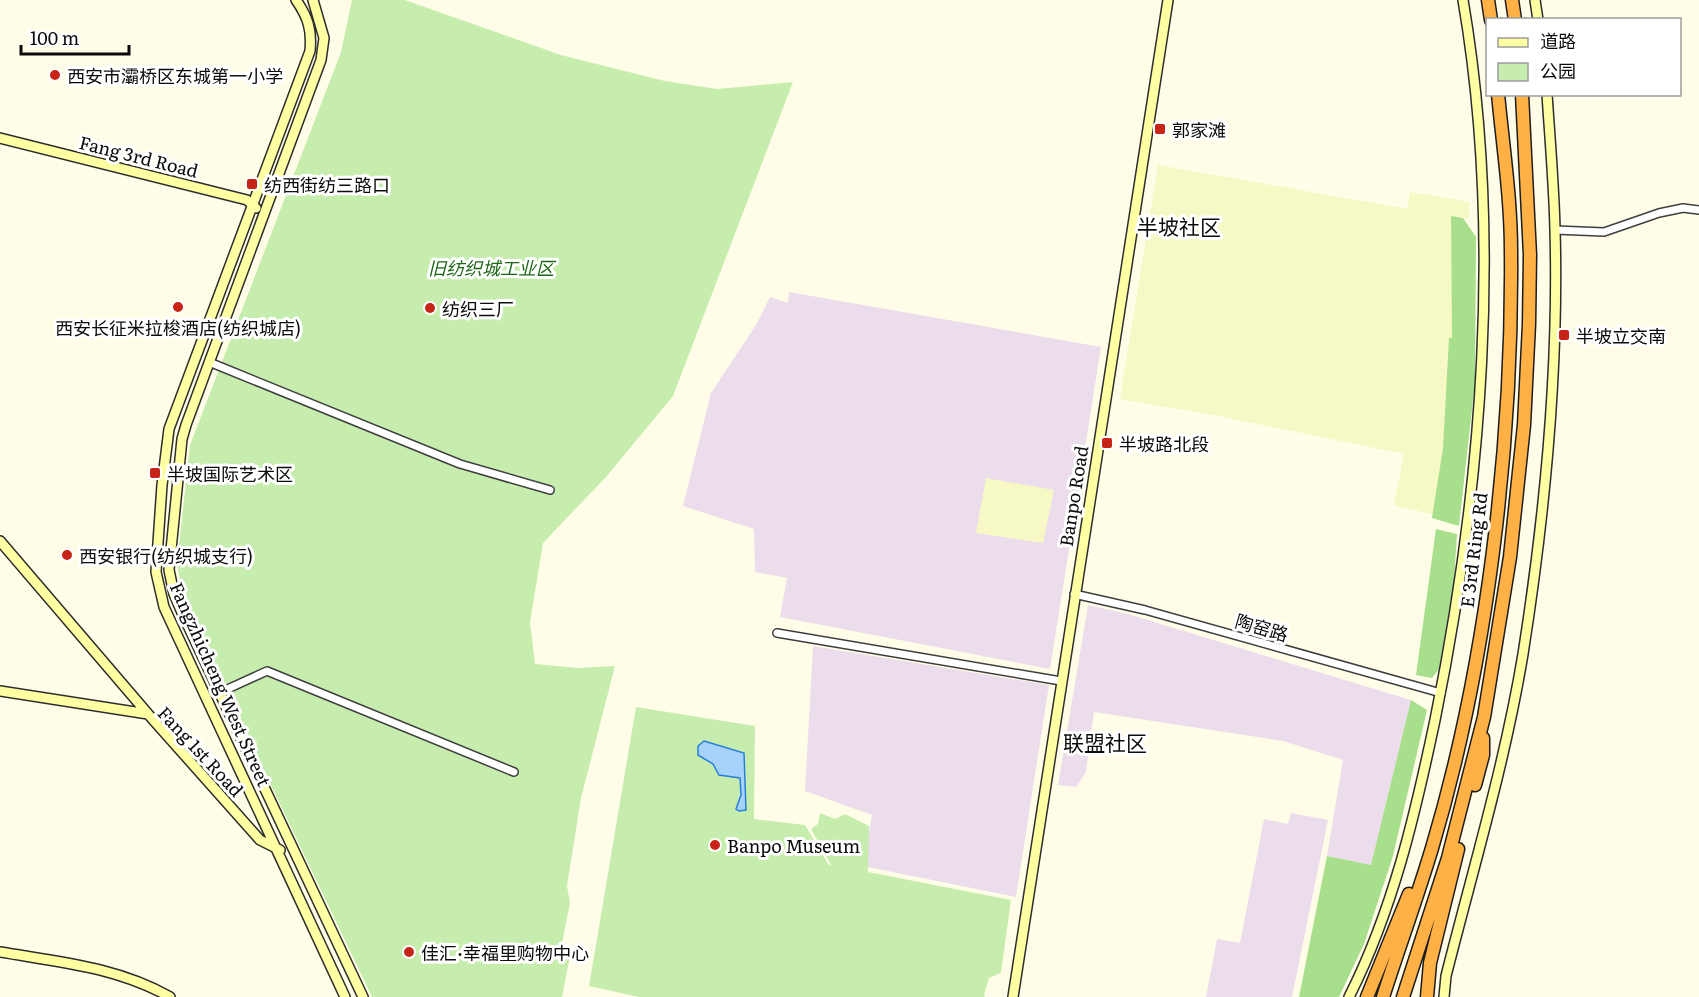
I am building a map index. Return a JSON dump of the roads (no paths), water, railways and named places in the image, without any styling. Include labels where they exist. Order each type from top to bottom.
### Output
[{"type":"highway","points":[[1488,0],[1491,18]]},
{"type":"highway","points":[[1512,0],[1515,18]]},
{"type":"highway","name":"E 3rd Ring Rd","points":[[1383,997],[1432,847],[1475,661],[1501,471],[1509,359],[1511,249],[1498,96]]},
{"type":"highway","name":"E 3rd Ring Rd","points":[[1403,997],[1448,858],[1484,717],[1506,588],[1524,425],[1530,255],[1522,96]]},
{"type":"highway","points":[[1427,997],[1430,963],[1482,755],[1484,717]]},
{"type":"highway","points":[[1367,997],[1413,882],[1432,847]]},
{"type":"main road","name":"Fangzhicheng West Street","points":[[296,0],[305,13],[311,30],[310,51],[170,429],[162,485],[156,572],[164,607],[279,850],[345,997]]},
{"type":"main road","name":"Fangzhicheng West Street","points":[[313,0],[320,18],[324,50],[182,439],[169,570],[178,603],[363,997]]},
{"type":"main road","name":"Banpo Road","points":[[1013,997],[1168,0]]},
{"type":"main road","points":[[1349,997],[1384,917],[1410,833],[1441,693],[1464,555],[1478,426],[1482,353],[1482,176],[1463,0]]},
{"type":"main road","points":[[1535,0],[1538,18]]},
{"type":"main road","points":[[1444,997],[1446,976],[1480,849],[1506,737],[1522,656],[1542,524],[1554,346],[1555,230],[1547,96]]},
{"type":"main road","name":"Fang 3rd Road","points":[[0,138],[247,200],[253,207],[266,212]]},
{"type":"main road","points":[[0,541],[148,714]]},
{"type":"main road","name":"Fang 1st Road","points":[[0,692],[148,714],[260,840],[279,850]]},
{"type":"main road","points":[[279,850],[291,845]]},
{"type":"main road","points":[[0,952],[112,971],[139,980],[171,997]]},
{"type":"street","points":[[1555,230],[1604,232],[1659,213],[1683,208],[1699,210]]},
{"type":"street","points":[[209,362],[471,468],[550,490]]},
{"type":"street","name":"陶窑路","points":[[1074,594],[1145,610],[1441,693]]},
{"type":"street","points":[[777,633],[1061,681]]},
{"type":"street","points":[[220,693],[267,671],[514,772]]},
{"type":"water","points":[[704,741],[744,753],[746,810],[736,809],[741,795],[740,778],[719,775],[713,764],[698,755],[698,746]]},
{"type":"place","name":"西安市灞桥区东城第一小学","points":[[55,75]]},
{"type":"place","name":"郭家滩","points":[[1160,129]]},
{"type":"place","name":"纺西街纺三路口","points":[[252,184]]},
{"type":"place","name":"西安长征米拉梭酒店(纺织城店)","points":[[178,307]]},
{"type":"place","name":"纺织三厂","points":[[430,308]]},
{"type":"place","name":"半坡立交南","points":[[1564,335]]},
{"type":"place","name":"半坡路北段","points":[[1107,443]]},
{"type":"place","name":"半坡国际艺术区","points":[[155,473]]},
{"type":"place","name":"西安银行(纺织城支行)","points":[[67,555]]},
{"type":"place","name":"Banpo Museum","points":[[715,845]]},
{"type":"place","name":"佳汇·幸福里购物中心","points":[[409,952]]},
{"type":"district","name":"半坡社区","points":[[1179,225]]},
{"type":"district","name":"联盟社区","points":[[1105,741]]},
{"type":"park label","name":"旧纺织城工业区","points":[[491,267]]}]
